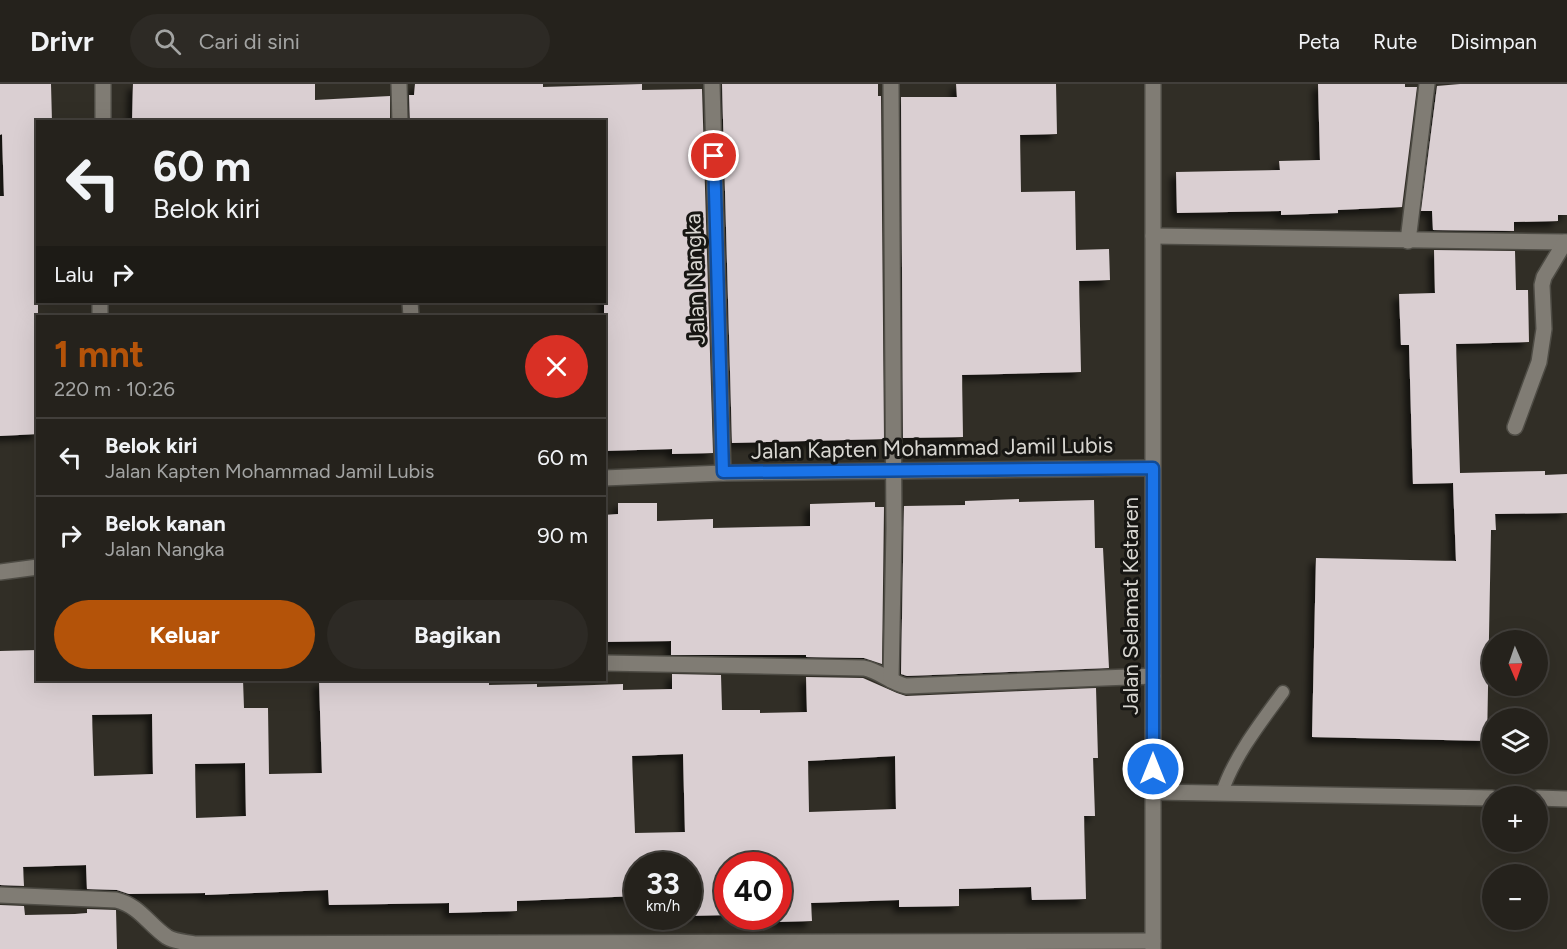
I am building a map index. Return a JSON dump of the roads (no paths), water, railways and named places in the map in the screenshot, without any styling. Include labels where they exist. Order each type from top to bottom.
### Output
[{"type":"street","points":[[103,84],[103,120]]},
{"type":"street","points":[[399,84],[400,120]]},
{"type":"street","name":"Jalan Nangka","points":[[712,84],[723,472]]},
{"type":"street","points":[[891,84],[894,471],[891,680]]},
{"type":"street","name":"Jalan Selamat Ketaren","points":[[1153,84],[1153,945]]},
{"type":"street","points":[[1408,241],[1427,84]]},
{"type":"street","points":[[1153,236],[1566,242]]},
{"type":"street","points":[[1515,427],[1539,363],[1544,329],[1542,285],[1544,277],[1566,242]]},
{"type":"street","name":"Jalan Kapten Mohammad Jamil Lubis","points":[[606,478],[723,472],[1153,468]]},
{"type":"street","points":[[0,572],[36,567]]},
{"type":"street","points":[[606,663],[864,668],[884,675],[896,684],[916,686],[1153,676]]},
{"type":"street","points":[[1153,792],[1482,798]]},
{"type":"street","points":[[1548,798],[1567,799]]},
{"type":"street","points":[[0,895],[116,900],[128,903],[169,938],[195,944],[1153,945]]},
{"type":"lane","points":[[1222,793],[1226,781],[1248,743],[1283,692]]}]
